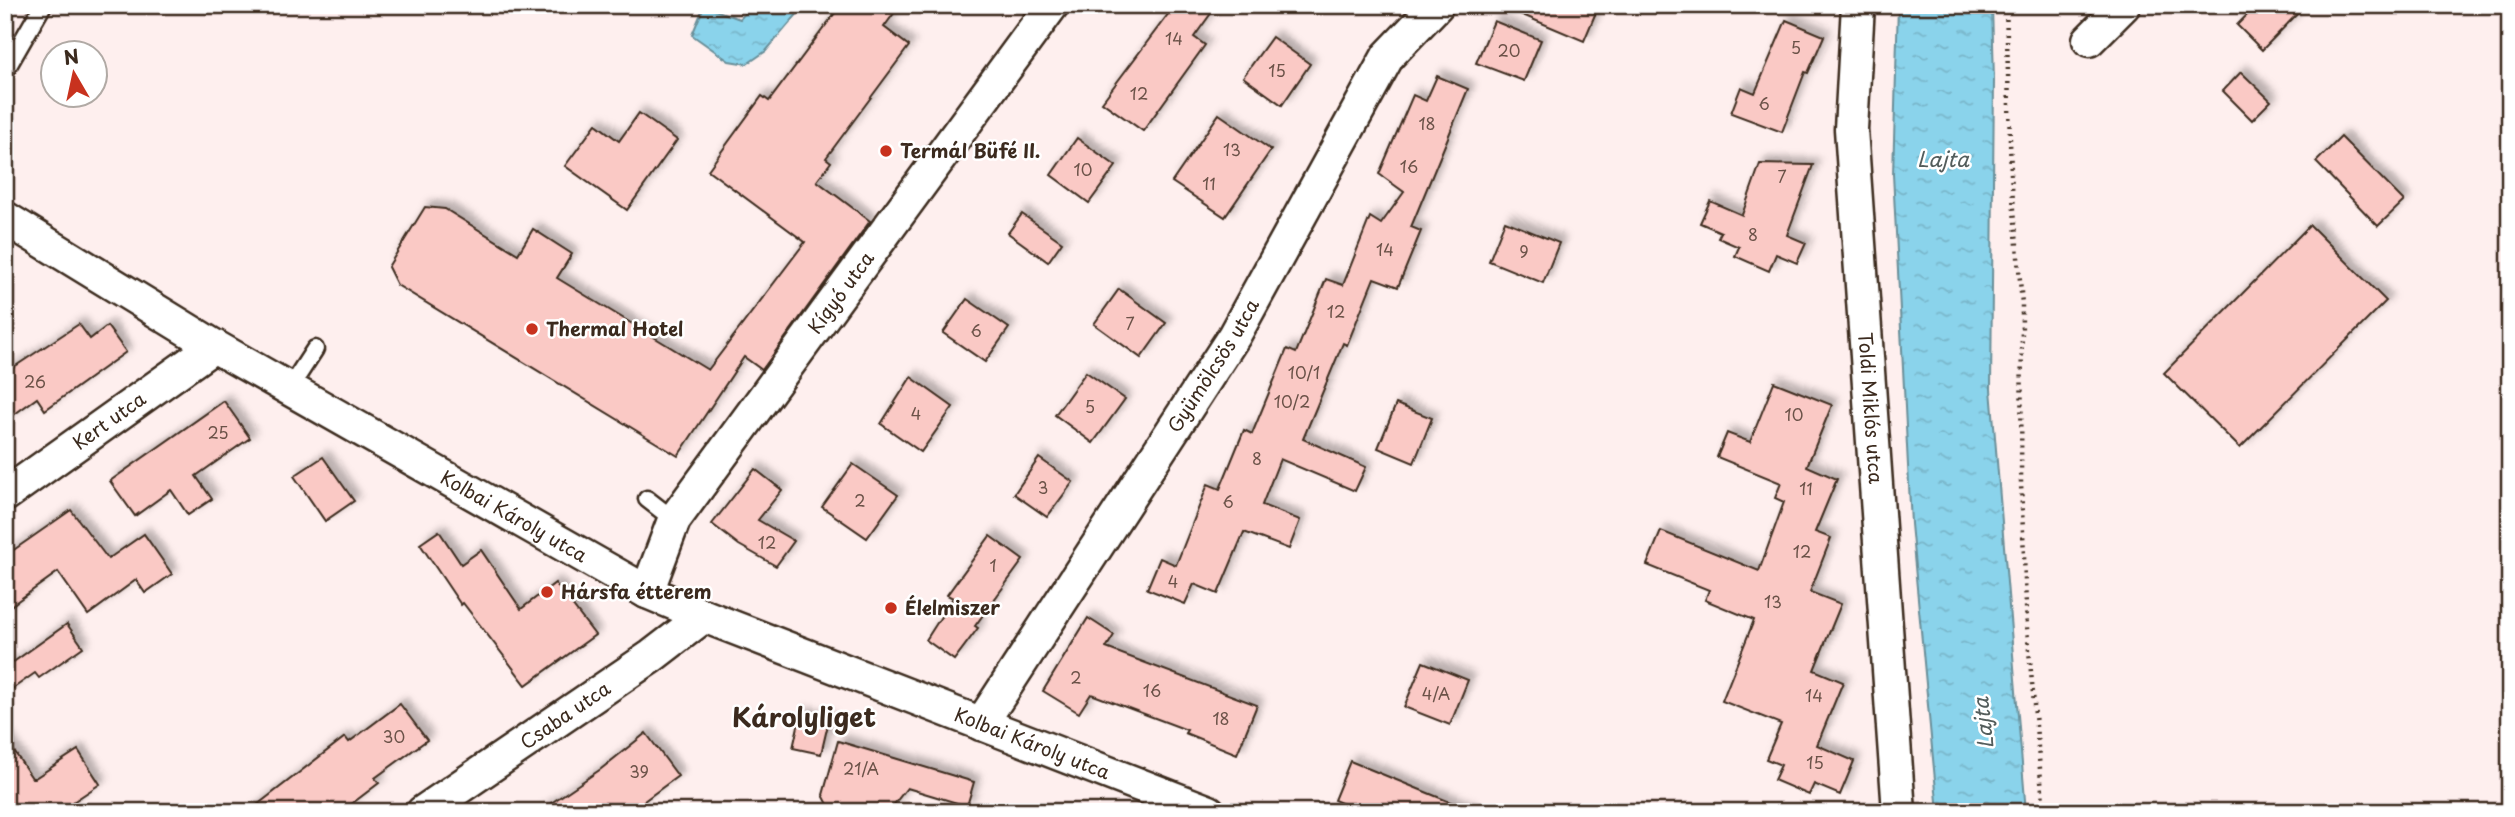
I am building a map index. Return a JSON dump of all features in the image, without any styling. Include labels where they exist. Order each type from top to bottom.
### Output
[{"type":"street","name":"Kígyó utca","points":[[647,592],[674,520],[1052,5]]},
{"type":"street","name":"Gyümölcsös utca","points":[[981,724],[1234,336],[1388,56],[1437,5]]},
{"type":"street","name":"Toldi Miklós utca","points":[[1858,5],[1851,129],[1899,812]]},
{"type":"street","points":[[2089,40],[2124,5]]},
{"type":"street","name":"Kolbai Károly utca","points":[[5,218],[214,346],[647,592],[1209,812]]},
{"type":"street","name":"Kert utca","points":[[5,495],[214,346]]},
{"type":"street","name":"Csaba utca","points":[[423,812],[652,656],[704,616]]},
{"type":"lane","points":[[5,71],[43,5]]},
{"type":"lane","points":[[289,389],[315,349]]},
{"type":"lane","points":[[647,499],[674,520]]},
{"type":"path","points":[[2006,5],[2011,174],[2022,304],[2021,484],[2027,629],[2044,812]]},
{"type":"water","points":[[752,5],[805,5],[766,51],[747,64],[729,61],[692,35],[704,6],[740,19]]},
{"type":"water","name":"Lajta","points":[[1898,5],[1992,5],[1994,80],[1991,389],[2026,812],[1938,812],[1911,524],[1893,174]]},
{"type":"building","points":[[841,5],[900,5],[884,27],[909,46],[826,158],[831,162],[817,181],[870,221],[762,370],[744,357],[678,456],[397,285],[388,267],[425,207],[445,209],[518,254],[533,229],[572,254],[557,278],[708,370],[805,242],[708,170],[762,96],[769,101]]},
{"type":"building","points":[[1175,5],[1217,5],[1194,37],[1205,45],[1143,131],[1102,102]]},
{"type":"building","points":[[1499,5],[1599,5],[1584,41]]},
{"type":"building","points":[[2257,5],[2306,5],[2262,50],[2237,25]]},
{"type":"building","points":[[1786,20],[1824,36],[1808,73],[1805,72],[1782,132],[1731,113],[1741,87],[1755,93]]},
{"type":"building","points":[[1494,21],[1541,40],[1524,81],[1476,63]]},
{"type":"building","points":[[1272,37],[1310,64],[1282,105],[1243,77]]},
{"type":"building","points":[[2241,72],[2271,101],[2252,120],[2223,91]]},
{"type":"building","points":[[1437,76],[1468,89],[1411,227],[1421,231],[1398,287],[1374,278],[1347,345],[1343,343],[1303,439],[1366,467],[1355,491],[1280,459],[1262,505],[1300,520],[1289,549],[1244,532],[1218,594],[1194,584],[1185,604],[1147,589],[1160,558],[1176,565],[1208,484],[1220,489],[1244,430],[1252,434],[1287,349],[1296,353],[1326,279],[1343,285],[1370,217],[1381,224],[1404,192],[1379,174],[1413,95],[1426,101]]},
{"type":"building","points":[[639,113],[677,140],[627,210],[565,166],[596,124],[619,141]]},
{"type":"building","points":[[1219,114],[1271,150],[1225,217],[1172,182]]},
{"type":"building","points":[[2341,137],[2404,201],[2378,226],[2316,162]]},
{"type":"building","points":[[1077,138],[1116,166],[1089,203],[1051,175]]},
{"type":"building","points":[[1760,164],[1813,165],[1787,235],[1806,243],[1797,263],[1776,254],[1769,271],[1735,256],[1739,247],[1718,238],[1721,232],[1700,223],[1710,201],[1742,215]]},
{"type":"building","points":[[1022,214],[1062,242],[1048,262],[1008,233]]},
{"type":"building","points":[[1505,221],[1559,243],[1543,283],[1489,261]]},
{"type":"building","points":[[2310,225],[2386,301],[2240,448],[2164,373]]},
{"type":"building","points":[[1119,289],[1166,323],[1141,358],[1094,324]]},
{"type":"building","points":[[967,299],[1009,328],[985,362],[943,333]]},
{"type":"building","points":[[79,324],[90,339],[107,326],[126,352],[45,410],[37,398],[5,421],[5,373]]},
{"type":"building","points":[[1086,372],[1125,399],[1093,443],[1055,415]]},
{"type":"building","points":[[911,377],[953,407],[921,452],[881,424]]},
{"type":"building","points":[[1774,382],[1832,405],[1807,466],[1837,479],[1815,532],[1831,538],[1810,592],[1841,604],[1814,670],[1843,682],[1817,745],[1854,761],[1840,795],[1814,784],[1809,795],[1774,780],[1781,765],[1766,759],[1781,724],[1722,701],[1754,620],[1705,600],[1709,590],[1647,565],[1661,531],[1759,571],[1784,502],[1775,498],[1781,483],[1717,457],[1727,433],[1750,442]]},
{"type":"building","points":[[224,401],[250,438],[196,476],[212,499],[188,515],[171,490],[135,516],[110,481]]},
{"type":"building","points":[[1396,404],[1432,418],[1414,463],[1378,448]]},
{"type":"building","points":[[323,457],[354,501],[325,521],[294,476]]},
{"type":"building","points":[[1039,458],[1073,482],[1047,517],[1014,494]]},
{"type":"building","points":[[853,464],[898,495],[867,538],[822,507]]},
{"type":"building","points":[[755,469],[782,490],[758,520],[794,541],[776,566],[739,545],[712,524]]},
{"type":"building","points":[[71,510],[108,559],[144,534],[172,574],[145,593],[136,580],[88,615],[58,572],[5,610],[5,556]]},
{"type":"building","points":[[439,531],[461,564],[481,550],[521,609],[555,583],[595,635],[526,685],[463,603],[461,605],[420,544]]},
{"type":"building","points":[[990,536],[1023,560],[954,660],[926,640],[953,598],[947,595]]},
{"type":"building","points":[[1088,618],[1114,635],[1106,648],[1257,705],[1237,754],[1185,733],[1187,730],[1091,694],[1079,713],[1043,691]]},
{"type":"building","points":[[67,624],[83,647],[39,678],[35,673],[5,694],[5,668]]},
{"type":"building","points":[[1423,662],[1468,680],[1450,725],[1404,707]]},
{"type":"building","points":[[400,704],[427,740],[375,778],[379,783],[341,812],[248,812],[345,737],[349,742]]},
{"type":"building","points":[[801,713],[829,720],[821,754],[793,748]]},
{"type":"building","points":[[646,733],[678,776],[629,812],[538,812],[601,769]]},
{"type":"building","points":[[5,738],[32,778],[78,750],[100,784],[58,812],[5,812]]},
{"type":"building","points":[[838,741],[974,782],[967,806],[907,788],[888,812],[832,812],[823,795]]},
{"type":"building","points":[[1350,761],[1472,812],[1363,812],[1334,800]]},
{"type":"place","name":"Termál Büfé II.","points":[[886,151]]},
{"type":"place","name":"Thermal Hotel","points":[[532,329]]},
{"type":"place","name":"Hársfa étterem","points":[[547,592]]},
{"type":"place","name":"Élelmiszer","points":[[891,608]]},
{"type":"district","name":"Károlyliget","points":[[804,718]]}]
